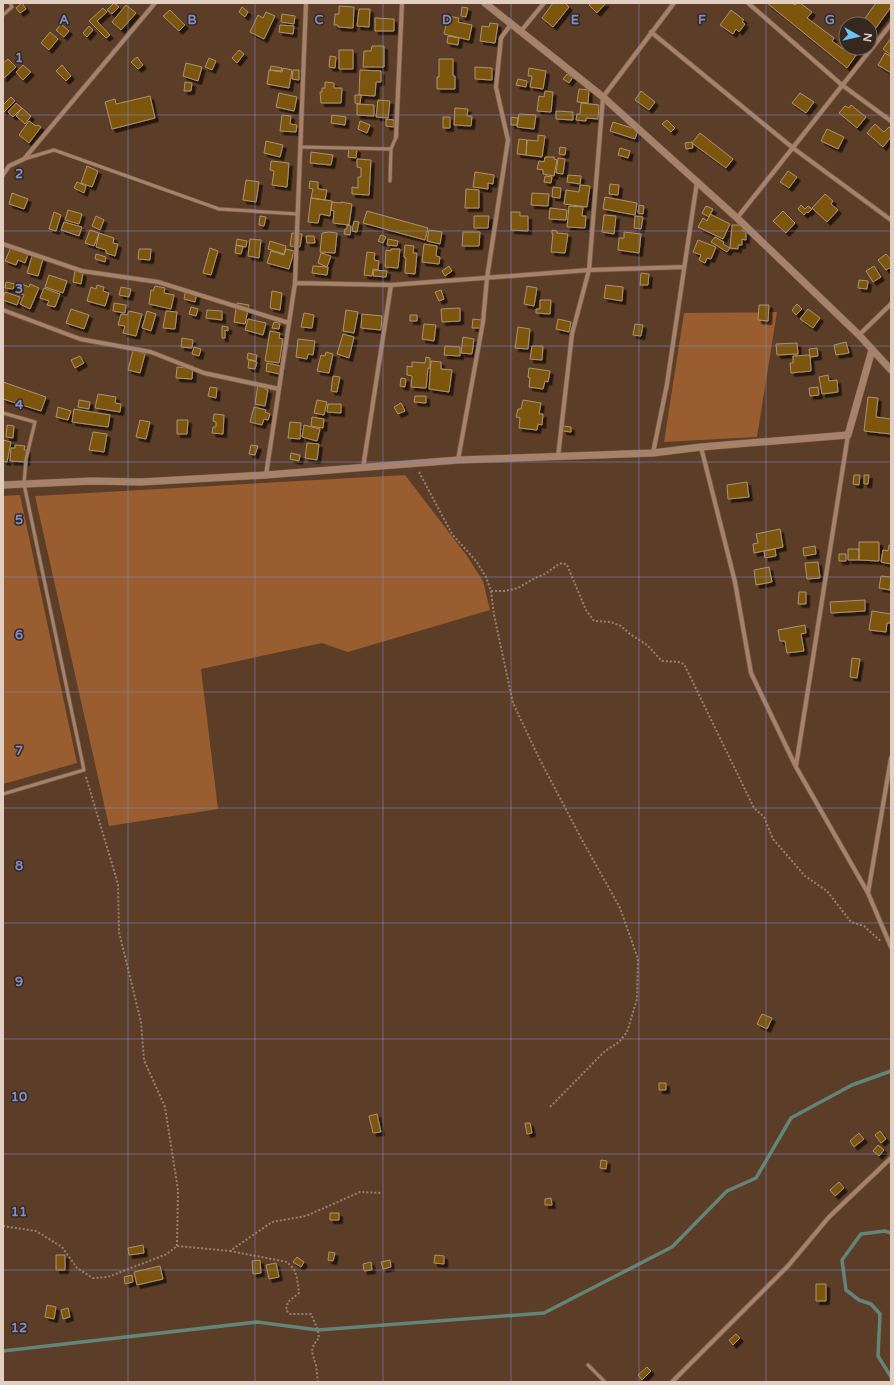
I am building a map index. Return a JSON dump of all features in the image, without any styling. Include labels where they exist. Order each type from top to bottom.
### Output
[{"type":"street","points":[[3,175],[9,166],[24,159],[155,3]]},
{"type":"street","points":[[266,475],[296,283],[306,3]]},
{"type":"street","points":[[396,137],[402,3]]},
{"type":"street","points":[[485,3],[603,97],[737,218],[859,336],[891,370]]},
{"type":"street","points":[[521,31],[544,3]]},
{"type":"street","points":[[558,457],[572,334],[589,270],[603,97],[674,3]]},
{"type":"street","points":[[748,3],[842,85],[891,121]]},
{"type":"street","points":[[458,460],[483,322],[487,278],[508,140],[496,87],[501,38],[511,24]]},
{"type":"street","points":[[737,218],[891,24]]},
{"type":"street","points":[[651,32],[793,148],[891,220]]},
{"type":"street","points":[[3,162],[9,166]]},
{"type":"street","points":[[653,453],[667,384],[697,182]]},
{"type":"street","points":[[3,244],[82,271],[158,282],[289,323]]},
{"type":"street","points":[[296,283],[391,285],[589,270],[684,267]]},
{"type":"street","points":[[363,468],[391,285]]},
{"type":"street","points":[[859,336],[891,304]]},
{"type":"street","points":[[3,310],[80,339],[151,352],[204,373],[279,390]]},
{"type":"street","points":[[796,767],[848,435],[872,350]]},
{"type":"street","points":[[3,485],[92,481],[141,482],[266,475],[458,460],[653,453],[701,447],[848,435]]},
{"type":"street","points":[[701,447],[735,582],[751,673],[796,767],[868,893],[890,945]]},
{"type":"street","points":[[868,893],[891,758]]},
{"type":"street","points":[[672,1382],[788,1266],[829,1217],[891,1158]]},
{"type":"lane","points":[[3,15],[12,7],[10,3]]},
{"type":"lane","points":[[390,182],[390,149],[396,137]]},
{"type":"lane","points":[[301,147],[390,149]]},
{"type":"lane","points":[[24,159],[54,150],[219,209],[298,214]]},
{"type":"lane","points":[[3,413],[35,422],[26,459],[24,484],[84,770],[3,794]]},
{"type":"lane","points":[[588,1366],[605,1382]]},
{"type":"path","points":[[414,464],[452,534],[476,561],[486,577],[492,592],[494,615],[513,703],[540,760],[620,908],[638,959],[637,999],[627,1032],[619,1042],[605,1051],[549,1108]]},
{"type":"path","points":[[492,592],[518,588],[535,578],[546,574],[559,564],[563,563],[567,565],[586,610],[594,621],[611,622],[621,626],[647,645],[662,661],[679,662],[684,664],[754,808],[764,817],[773,839],[805,876],[827,891],[850,922],[864,926],[878,939],[890,945]]},
{"type":"path","points":[[84,770],[118,884],[119,932],[141,1022],[144,1060],[165,1107],[178,1190],[177,1246]]},
{"type":"path","points":[[230,1251],[272,1222],[306,1216],[360,1192],[382,1193]]},
{"type":"path","points":[[3,1226],[36,1231],[62,1246],[77,1268],[92,1278],[108,1277],[167,1254],[177,1246],[230,1251],[287,1262],[294,1269],[299,1293],[288,1302],[286,1310],[290,1314],[310,1314],[318,1330],[319,1338],[313,1344],[312,1357],[316,1365],[318,1382]]},
{"type":"shaded area","points":[[777,312],[757,437],[664,442],[684,313]]},
{"type":"shaded area","points":[[405,475],[467,556],[483,581],[490,610],[348,652],[322,643],[201,669],[218,809],[109,826],[35,496]]},
{"type":"shaded area","points":[[20,495],[77,763],[3,784],[3,496]]},
{"type":"building","points":[[22,3],[26,9],[20,13],[16,8]]},
{"type":"building","points":[[114,3],[119,7],[112,14],[107,10]]},
{"type":"building","points":[[553,3],[565,3],[569,7],[553,27],[542,18]]},
{"type":"building","points":[[592,3],[606,3],[597,13],[589,5]]},
{"type":"building","points":[[767,3],[792,3],[795,5],[800,3],[812,12],[807,18],[834,38],[832,41],[838,45],[838,56],[855,56],[847,68]]},
{"type":"building","points":[[876,3],[891,3],[891,7],[878,25],[878,16],[867,16]]},
{"type":"building","points":[[126,5],[136,13],[121,30],[112,22]]},
{"type":"building","points":[[339,6],[354,7],[353,28],[338,27],[338,25],[334,25],[335,14],[339,14]]},
{"type":"building","points":[[242,7],[248,12],[245,17],[239,12]]},
{"type":"building","points":[[462,7],[468,8],[466,17],[461,16]]},
{"type":"building","points":[[103,8],[107,12],[97,21],[110,35],[106,38],[89,21]]},
{"type":"building","points":[[359,9],[370,9],[369,27],[357,26]]},
{"type":"building","points":[[170,10],[185,25],[179,31],[163,16]]},
{"type":"building","points":[[731,10],[744,20],[742,22],[745,24],[739,32],[736,29],[733,34],[720,25]]},
{"type":"building","points":[[266,12],[275,16],[264,39],[250,32],[258,15],[263,18]]},
{"type":"building","points":[[282,14],[295,16],[294,24],[281,22]]},
{"type":"building","points":[[448,16],[459,18],[458,22],[472,25],[469,40],[444,34]]},
{"type":"building","points":[[375,18],[394,19],[394,31],[375,31]]},
{"type":"building","points":[[490,23],[498,24],[495,43],[480,41],[482,26],[489,27]]},
{"type":"building","points":[[61,24],[69,31],[64,37],[56,30]]},
{"type":"building","points":[[280,25],[294,26],[293,34],[279,32]]},
{"type":"building","points":[[89,26],[93,30],[87,37],[83,33]]},
{"type":"building","points":[[50,32],[58,39],[49,50],[41,43]]},
{"type":"building","points":[[448,36],[459,38],[458,45],[447,43]]},
{"type":"building","points":[[891,38],[891,55],[883,49]]},
{"type":"building","points":[[372,46],[384,46],[384,67],[363,67],[364,51],[371,51]]},
{"type":"building","points":[[239,50],[244,54],[237,63],[232,58]]},
{"type":"building","points":[[339,50],[353,50],[353,69],[339,69]]},
{"type":"building","points":[[885,53],[891,57],[891,73],[878,65]]},
{"type":"building","points":[[330,56],[336,57],[335,68],[329,67]]},
{"type":"building","points":[[137,57],[143,65],[138,69],[131,62]]},
{"type":"building","points":[[209,58],[216,61],[212,70],[205,67]]},
{"type":"building","points":[[8,59],[16,67],[3,79],[3,63]]},
{"type":"building","points":[[439,59],[453,59],[455,89],[437,89]]},
{"type":"building","points":[[186,63],[202,67],[198,81],[183,76]]},
{"type":"building","points":[[23,65],[31,72],[23,80],[16,72]]},
{"type":"building","points":[[62,65],[71,76],[66,81],[56,71]]},
{"type":"building","points":[[271,66],[282,68],[281,71],[270,70]]},
{"type":"building","points":[[475,67],[492,68],[492,80],[475,79]]},
{"type":"building","points":[[283,68],[292,70],[289,88],[267,84],[269,70],[282,72]]},
{"type":"building","points":[[529,68],[546,71],[543,89],[530,87],[532,76],[528,76]]},
{"type":"building","points":[[293,70],[299,70],[299,80],[292,79]]},
{"type":"building","points":[[360,70],[381,71],[381,82],[376,82],[375,96],[359,95]]},
{"type":"building","points":[[567,74],[573,77],[569,83],[563,79]]},
{"type":"building","points":[[518,79],[527,81],[526,87],[516,85]]},
{"type":"building","points":[[185,82],[192,83],[191,91],[184,91]]},
{"type":"building","points":[[325,82],[334,83],[334,88],[342,88],[341,103],[321,103],[320,92],[322,92],[322,88],[325,88]]},
{"type":"building","points":[[579,89],[589,90],[588,103],[577,102]]},
{"type":"building","points":[[545,91],[553,92],[551,112],[537,111],[539,96],[544,97]]},
{"type":"building","points":[[641,91],[655,102],[649,110],[635,100]]},
{"type":"building","points":[[279,93],[297,97],[294,111],[276,107]]},
{"type":"building","points":[[800,93],[814,102],[806,113],[792,103]]},
{"type":"building","points":[[355,95],[361,95],[360,104],[355,103]]},
{"type":"building","points":[[150,96],[155,118],[112,129],[105,102],[115,99],[116,104]]},
{"type":"building","points":[[11,97],[15,101],[3,113],[3,105]]},
{"type":"building","points":[[378,100],[390,101],[388,118],[376,117]]},
{"type":"building","points":[[16,103],[22,108],[13,117],[8,112]]},
{"type":"building","points":[[581,103],[599,105],[598,119],[586,118],[586,121],[576,120],[577,114],[580,114]]},
{"type":"building","points":[[357,104],[374,105],[374,116],[357,115]]},
{"type":"building","points":[[851,105],[866,117],[857,128],[839,113],[845,106],[849,108]]},
{"type":"building","points":[[22,108],[31,116],[25,124],[16,116]]},
{"type":"building","points":[[455,108],[468,109],[467,116],[472,116],[471,126],[454,125]]},
{"type":"building","points":[[556,111],[573,112],[573,120],[556,119]]},
{"type":"building","points":[[519,114],[536,115],[534,129],[517,127]]},
{"type":"building","points":[[282,115],[291,116],[290,124],[297,125],[296,132],[280,131]]},
{"type":"building","points":[[332,115],[346,117],[345,125],[331,123]]},
{"type":"building","points":[[443,117],[450,117],[450,128],[443,128]]},
{"type":"building","points":[[511,117],[518,118],[517,125],[511,125]]},
{"type":"building","points":[[386,119],[394,120],[394,127],[386,126]]},
{"type":"building","points":[[667,120],[675,128],[671,132],[662,124]]},
{"type":"building","points":[[29,121],[36,126],[38,125],[41,127],[29,143],[19,135]]},
{"type":"building","points":[[360,121],[370,125],[367,133],[358,129]]},
{"type":"building","points":[[613,122],[638,130],[635,139],[610,131]]},
{"type":"building","points":[[875,124],[884,132],[889,127],[891,129],[891,137],[883,147],[867,133]]},
{"type":"building","points":[[827,129],[844,137],[838,149],[821,141]]},
{"type":"building","points":[[700,133],[733,159],[726,168],[692,143]]},
{"type":"building","points":[[538,135],[545,136],[542,157],[526,155],[527,140],[538,141]]},
{"type":"building","points":[[519,139],[527,140],[526,155],[517,154]]},
{"type":"building","points":[[266,141],[283,145],[280,157],[264,153]]},
{"type":"building","points":[[692,142],[693,148],[686,149],[685,143]]},
{"type":"building","points":[[560,147],[566,148],[565,155],[559,154]]},
{"type":"building","points":[[349,148],[357,149],[356,158],[348,157]]},
{"type":"building","points":[[620,148],[630,151],[628,158],[618,155]]},
{"type":"building","points":[[311,152],[333,155],[331,165],[310,163]]},
{"type":"building","points":[[545,157],[554,157],[554,159],[557,160],[554,176],[543,174],[543,170],[537,169],[539,161],[544,162]]},
{"type":"building","points":[[558,158],[565,159],[563,174],[556,173]]},
{"type":"building","points":[[357,159],[371,160],[369,195],[352,194],[352,187],[358,188],[358,177],[361,177],[361,168],[357,167]]},
{"type":"building","points":[[271,161],[289,163],[287,187],[272,185],[274,171],[270,170]]},
{"type":"building","points":[[87,166],[98,171],[92,187],[81,183]]},
{"type":"building","points":[[788,171],[797,177],[789,188],[780,182]]},
{"type":"building","points":[[475,172],[494,175],[493,184],[488,183],[488,189],[473,187]]},
{"type":"building","points":[[568,175],[581,176],[580,184],[567,182]]},
{"type":"building","points":[[545,176],[552,177],[551,183],[544,182]]},
{"type":"building","points":[[246,180],[259,182],[256,202],[243,200]]},
{"type":"building","points":[[310,181],[318,182],[318,189],[327,190],[325,200],[311,198],[313,189],[309,188]]},
{"type":"building","points":[[77,182],[86,186],[84,193],[74,188]]},
{"type":"building","points":[[610,184],[619,185],[618,195],[609,194]]},
{"type":"building","points":[[580,185],[590,186],[587,207],[564,204],[566,190],[579,192]]},
{"type":"building","points":[[553,187],[561,188],[560,198],[552,197]]},
{"type":"building","points":[[466,189],[479,190],[479,208],[465,208]]},
{"type":"building","points":[[12,193],[28,199],[24,209],[9,204]]},
{"type":"building","points":[[532,193],[549,194],[548,206],[531,205]]},
{"type":"building","points":[[825,194],[833,201],[831,204],[838,210],[827,222],[812,208]]},
{"type":"building","points":[[605,197],[637,203],[635,215],[603,209]]},
{"type":"building","points":[[311,198],[332,201],[330,216],[320,214],[318,223],[308,222]]},
{"type":"building","points":[[332,202],[352,204],[349,225],[333,223],[334,211],[331,210]]},
{"type":"building","points":[[639,205],[644,206],[643,214],[638,213]]},
{"type":"building","points":[[801,205],[805,209],[808,206],[812,209],[804,215],[798,209]]},
{"type":"building","points":[[569,206],[583,207],[582,216],[586,216],[585,228],[567,227]]},
{"type":"building","points":[[706,206],[713,209],[709,217],[702,213]]},
{"type":"building","points":[[550,208],[567,210],[566,220],[549,219]]},
{"type":"building","points":[[68,210],[82,214],[79,224],[65,220]]},
{"type":"building","points":[[367,211],[428,228],[425,240],[363,223]]},
{"type":"building","points":[[783,211],[795,223],[786,233],[773,221]]},
{"type":"building","points":[[54,212],[61,215],[56,231],[49,229]]},
{"type":"building","points":[[511,212],[520,212],[520,216],[528,216],[528,231],[511,230]]},
{"type":"building","points":[[710,214],[730,224],[723,239],[698,227],[703,218],[707,221]]},
{"type":"building","points":[[604,215],[616,216],[614,234],[602,232]]},
{"type":"building","points":[[96,216],[104,220],[100,230],[92,226]]},
{"type":"building","points":[[260,216],[266,217],[264,226],[259,225]]},
{"type":"building","points":[[474,216],[489,216],[488,228],[474,228]]},
{"type":"building","points":[[635,216],[643,217],[641,229],[634,228]]},
{"type":"building","points":[[354,221],[359,222],[357,232],[352,231]]},
{"type":"building","points":[[64,222],[82,227],[79,236],[61,230]]},
{"type":"building","points":[[347,225],[351,226],[350,235],[344,234],[345,229],[347,229]]},
{"type":"building","points":[[732,225],[743,225],[743,231],[746,231],[746,240],[742,239],[742,245],[738,245],[738,249],[730,248]]},
{"type":"building","points":[[90,230],[99,233],[94,246],[85,243]]},
{"type":"building","points":[[429,230],[442,232],[440,244],[427,241]]},
{"type":"building","points":[[552,230],[557,231],[557,233],[568,234],[565,253],[551,252]]},
{"type":"building","points":[[463,232],[480,232],[479,246],[462,246]]},
{"type":"building","points":[[624,232],[641,234],[639,253],[618,250],[619,238],[624,238]]},
{"type":"building","points":[[99,233],[114,238],[113,243],[118,244],[115,256],[106,253],[106,250],[96,247]]},
{"type":"building","points":[[292,233],[302,234],[300,247],[290,246]]},
{"type":"building","points":[[322,233],[337,233],[335,253],[320,252]]},
{"type":"building","points":[[381,235],[386,237],[383,243],[378,241]]},
{"type":"building","points":[[306,236],[314,236],[315,243],[307,243]]},
{"type":"building","points":[[715,237],[724,242],[723,244],[730,248],[727,252],[711,242]]},
{"type":"building","points":[[237,239],[247,241],[246,247],[236,245]]},
{"type":"building","points":[[250,239],[261,240],[259,258],[248,256]]},
{"type":"building","points":[[388,239],[398,241],[397,246],[387,245]]},
{"type":"building","points":[[698,240],[716,247],[711,259],[707,258],[705,263],[699,260],[701,255],[693,252]]},
{"type":"building","points":[[270,241],[286,246],[284,254],[268,249]]},
{"type":"building","points":[[424,244],[437,246],[436,256],[440,257],[439,264],[422,262]]},
{"type":"building","points":[[12,245],[29,252],[25,263],[18,260],[16,265],[5,261]]},
{"type":"building","points":[[236,245],[243,247],[241,254],[235,253]]},
{"type":"building","points":[[405,245],[414,246],[413,253],[417,253],[415,274],[405,273]]},
{"type":"building","points":[[210,248],[218,251],[211,275],[203,273]]},
{"type":"building","points":[[139,249],[151,249],[150,260],[138,259]]},
{"type":"building","points":[[286,249],[294,251],[289,269],[267,263],[271,251],[284,255]]},
{"type":"building","points":[[391,249],[400,249],[398,268],[385,267],[386,250],[391,251]]},
{"type":"building","points":[[367,252],[375,253],[374,260],[379,261],[378,270],[373,269],[372,276],[364,275]]},
{"type":"building","points":[[321,253],[331,256],[327,267],[318,263]]},
{"type":"building","points":[[96,254],[106,257],[105,262],[95,259]]},
{"type":"building","points":[[886,254],[891,260],[891,267],[886,270],[878,260]]},
{"type":"building","points":[[32,256],[43,259],[38,276],[27,273]]},
{"type":"building","points":[[313,266],[328,267],[327,275],[312,273]]},
{"type":"building","points":[[449,266],[452,271],[445,276],[442,271]]},
{"type":"building","points":[[874,266],[881,277],[873,282],[866,271]]},
{"type":"building","points":[[374,270],[387,271],[386,277],[373,276]]},
{"type":"building","points":[[75,271],[83,273],[81,284],[73,282]]},
{"type":"building","points":[[641,273],[649,274],[648,285],[640,285]]},
{"type":"building","points":[[49,275],[67,281],[63,293],[45,287]]},
{"type":"building","points":[[859,280],[868,281],[867,289],[858,288]]},
{"type":"building","points":[[6,282],[15,284],[13,289],[5,288]]},
{"type":"building","points":[[22,284],[29,287],[30,284],[39,288],[30,309],[20,304],[24,295],[19,293]]},
{"type":"building","points":[[97,285],[104,287],[103,291],[109,293],[105,306],[87,301],[91,287],[96,289]]},
{"type":"building","points":[[606,285],[623,287],[622,301],[604,298]]},
{"type":"building","points":[[155,286],[165,288],[164,293],[174,295],[171,309],[149,304],[151,290],[153,291]]},
{"type":"building","points":[[527,286],[537,288],[534,306],[524,304]]},
{"type":"building","points":[[121,287],[131,289],[129,297],[119,295]]},
{"type":"building","points":[[44,288],[60,294],[55,307],[47,305],[49,301],[40,298]]},
{"type":"building","points":[[186,289],[197,292],[195,302],[184,299]]},
{"type":"building","points":[[441,290],[444,299],[439,301],[435,292]]},
{"type":"building","points":[[272,291],[282,293],[280,310],[270,308]]},
{"type":"building","points":[[5,292],[20,297],[17,305],[3,300]]},
{"type":"building","points":[[540,300],[551,300],[550,314],[536,313],[536,309],[540,309]]},
{"type":"building","points":[[114,303],[126,305],[125,313],[113,311]]},
{"type":"building","points":[[237,303],[249,305],[245,324],[234,322]]},
{"type":"building","points":[[797,304],[802,309],[796,315],[792,310]]},
{"type":"building","points":[[759,305],[769,305],[768,321],[758,320]]},
{"type":"building","points":[[191,307],[198,309],[196,316],[189,314]]},
{"type":"building","points":[[460,308],[460,321],[442,322],[441,309]]},
{"type":"building","points":[[71,309],[89,315],[84,329],[66,323]]},
{"type":"building","points":[[808,309],[820,318],[813,328],[800,319]]},
{"type":"building","points":[[207,310],[222,311],[222,320],[206,318]]},
{"type":"building","points":[[346,310],[358,312],[354,333],[343,331]]},
{"type":"building","points":[[129,311],[142,314],[136,336],[123,333],[125,326],[118,325],[121,314],[127,315]]},
{"type":"building","points":[[147,311],[156,314],[151,331],[142,328]]},
{"type":"building","points":[[166,311],[177,312],[175,329],[163,328]]},
{"type":"building","points":[[304,313],[314,315],[312,328],[301,327]]},
{"type":"building","points":[[362,314],[382,316],[381,330],[361,328]]},
{"type":"building","points":[[410,315],[417,315],[417,321],[410,321]]},
{"type":"building","points":[[248,319],[266,323],[263,335],[245,330]]},
{"type":"building","points":[[473,319],[481,320],[480,328],[472,328]]},
{"type":"building","points":[[558,319],[571,322],[569,332],[556,329]]},
{"type":"building","points":[[274,322],[280,323],[279,329],[272,328]]},
{"type":"building","points":[[424,324],[436,325],[434,341],[422,339]]},
{"type":"building","points":[[635,324],[643,325],[641,336],[633,335]]},
{"type":"building","points":[[222,326],[228,327],[228,331],[225,330],[225,338],[222,338]]},
{"type":"building","points":[[518,327],[530,329],[528,349],[515,348]]},
{"type":"building","points":[[270,331],[280,333],[279,338],[283,339],[279,363],[265,361]]},
{"type":"building","points":[[343,334],[354,337],[349,358],[337,354]]},
{"type":"building","points":[[463,337],[474,339],[472,354],[461,353]]},
{"type":"building","points":[[182,338],[193,340],[192,348],[181,347]]},
{"type":"building","points":[[298,339],[315,341],[313,355],[308,354],[307,359],[296,357]]},
{"type":"building","points":[[846,342],[849,353],[836,355],[834,345]]},
{"type":"building","points":[[797,343],[798,354],[777,355],[776,344]]},
{"type":"building","points":[[445,346],[460,347],[460,356],[444,355]]},
{"type":"building","points":[[532,346],[543,346],[542,360],[530,359]]},
{"type":"building","points":[[194,347],[201,349],[199,356],[192,354]]},
{"type":"building","points":[[817,348],[818,356],[810,357],[809,349]]},
{"type":"building","points":[[133,350],[145,354],[140,373],[128,370]]},
{"type":"building","points":[[326,352],[333,354],[329,373],[317,371],[321,355],[325,356]]},
{"type":"building","points":[[248,353],[257,355],[256,361],[247,359]]},
{"type":"building","points":[[810,355],[811,371],[791,373],[790,363],[793,363],[793,356]]},
{"type":"building","points":[[80,356],[84,363],[75,368],[71,360]]},
{"type":"building","points":[[426,357],[430,358],[430,368],[428,368],[426,388],[411,387],[412,376],[407,375],[407,366],[412,367],[412,362],[425,363]]},
{"type":"building","points":[[249,360],[257,362],[255,369],[248,368]]},
{"type":"building","points":[[431,361],[441,362],[441,369],[452,370],[449,392],[429,389]]},
{"type":"building","points":[[267,363],[281,366],[279,374],[266,371]]},
{"type":"building","points":[[188,365],[193,366],[192,379],[176,378],[177,367],[188,368]]},
{"type":"building","points":[[529,368],[550,371],[548,382],[545,381],[543,389],[529,387]]},
{"type":"building","points":[[828,375],[829,381],[837,380],[838,392],[822,394],[819,377]]},
{"type":"building","points":[[333,376],[340,377],[337,392],[331,391]]},
{"type":"building","points":[[401,378],[406,379],[405,387],[400,386]]},
{"type":"building","points":[[3,382],[46,397],[41,411],[3,399]]},
{"type":"building","points":[[258,384],[266,385],[265,389],[268,390],[265,406],[255,404]]},
{"type":"building","points":[[210,387],[217,388],[216,398],[208,396]]},
{"type":"building","points":[[818,387],[819,395],[810,396],[809,388]]},
{"type":"building","points":[[98,394],[116,397],[115,403],[121,404],[120,412],[95,408]]},
{"type":"building","points":[[415,396],[426,396],[426,403],[414,402]]},
{"type":"building","points":[[868,397],[878,398],[876,417],[891,419],[891,434],[864,431]]},
{"type":"building","points":[[79,400],[90,402],[89,409],[78,407]]},
{"type":"building","points":[[317,400],[327,402],[324,415],[314,413]]},
{"type":"building","points":[[523,400],[541,403],[539,414],[543,414],[542,425],[538,424],[537,430],[519,428],[520,418],[516,417],[518,409],[521,409]]},
{"type":"building","points":[[401,403],[405,411],[398,414],[394,407]]},
{"type":"building","points":[[328,404],[341,404],[341,413],[327,412]]},
{"type":"building","points":[[58,407],[71,411],[68,420],[56,417]]},
{"type":"building","points":[[254,407],[266,410],[265,412],[270,414],[268,420],[264,419],[262,425],[250,422]]},
{"type":"building","points":[[74,409],[110,415],[108,427],[72,422]]},
{"type":"building","points":[[214,414],[224,415],[223,434],[212,433],[213,427],[216,427],[216,422],[213,421]]},
{"type":"building","points":[[312,417],[324,419],[323,428],[311,426]]},
{"type":"building","points":[[140,420],[150,422],[146,439],[136,437]]},
{"type":"building","points":[[177,420],[188,420],[187,434],[177,434]]},
{"type":"building","points":[[290,422],[301,423],[300,439],[288,438]]},
{"type":"building","points":[[7,425],[14,426],[13,438],[6,437]]},
{"type":"building","points":[[304,425],[320,429],[317,441],[302,437]]},
{"type":"building","points":[[563,426],[571,427],[571,432],[563,431]]},
{"type":"building","points":[[93,432],[107,434],[104,452],[89,450]]},
{"type":"building","points":[[3,440],[11,442],[7,462],[3,461]]},
{"type":"building","points":[[307,443],[319,444],[317,460],[305,458]]},
{"type":"building","points":[[15,445],[25,446],[24,450],[27,450],[26,462],[10,461],[11,448],[15,448]]},
{"type":"building","points":[[251,445],[258,446],[255,455],[249,454]]},
{"type":"building","points":[[291,453],[300,455],[299,461],[290,459]]},
{"type":"building","points":[[854,475],[860,475],[859,485],[853,484]]},
{"type":"building","points":[[864,475],[869,475],[868,484],[864,484]]},
{"type":"building","points":[[747,482],[749,497],[728,499],[727,485]]},
{"type":"building","points":[[780,529],[783,547],[754,553],[753,544],[758,543],[756,534]]},
{"type":"building","points":[[859,542],[879,542],[879,561],[859,560]]},
{"type":"building","points":[[889,545],[891,546],[891,564],[881,562],[883,550],[888,551]]},
{"type":"building","points":[[815,546],[816,554],[804,556],[803,548]]},
{"type":"building","points":[[775,549],[776,556],[765,558],[764,551]]},
{"type":"building","points":[[848,549],[859,549],[859,560],[848,560]]},
{"type":"building","points":[[839,554],[846,554],[846,561],[839,561]]},
{"type":"building","points":[[818,562],[820,578],[807,579],[805,563]]},
{"type":"building","points":[[769,567],[772,582],[756,585],[754,570]]},
{"type":"building","points":[[881,576],[891,577],[890,590],[879,588]]},
{"type":"building","points":[[799,592],[806,592],[806,604],[798,604]]},
{"type":"building","points":[[865,600],[865,611],[831,613],[830,602]]},
{"type":"building","points":[[872,611],[891,614],[890,623],[887,623],[886,632],[869,630]]},
{"type":"building","points":[[805,625],[806,633],[801,634],[804,651],[787,653],[785,641],[780,641],[778,630]]},
{"type":"building","points":[[852,658],[860,659],[857,678],[850,677]]},
{"type":"building","points":[[762,1014],[772,1018],[767,1029],[757,1024]]},
{"type":"building","points":[[659,1083],[666,1083],[666,1090],[659,1090]]},
{"type":"building","points":[[377,1114],[381,1132],[373,1133],[369,1116]]},
{"type":"building","points":[[525,1123],[530,1123],[532,1133],[527,1134]]},
{"type":"building","points":[[880,1131],[886,1139],[881,1143],[875,1135]]},
{"type":"building","points":[[859,1133],[864,1139],[854,1147],[850,1141]]},
{"type":"building","points":[[878,1145],[884,1150],[879,1156],[873,1151]]},
{"type":"building","points":[[601,1160],[607,1161],[606,1169],[600,1168]]},
{"type":"building","points":[[839,1182],[844,1188],[835,1196],[830,1190]]},
{"type":"building","points":[[551,1198],[552,1205],[545,1205],[545,1199]]},
{"type":"building","points":[[330,1213],[339,1213],[339,1220],[330,1220]]},
{"type":"building","points":[[143,1245],[144,1253],[129,1255],[128,1248]]},
{"type":"building","points":[[329,1252],[335,1253],[333,1261],[328,1260]]},
{"type":"building","points":[[56,1255],[65,1255],[65,1270],[56,1270]]},
{"type":"building","points":[[435,1255],[444,1256],[444,1264],[434,1263]]},
{"type":"building","points":[[297,1257],[304,1262],[301,1267],[293,1262]]},
{"type":"building","points":[[260,1260],[261,1273],[253,1274],[252,1261]]},
{"type":"building","points":[[390,1260],[391,1267],[383,1269],[381,1262]]},
{"type":"building","points":[[371,1262],[372,1270],[364,1271],[363,1264]]},
{"type":"building","points":[[276,1263],[279,1277],[269,1279],[266,1265]]},
{"type":"building","points":[[160,1266],[163,1279],[137,1285],[134,1272]]},
{"type":"building","points":[[132,1275],[133,1282],[125,1284],[124,1277]]},
{"type":"building","points":[[816,1284],[826,1284],[826,1301],[816,1301]]},
{"type":"building","points":[[47,1305],[56,1307],[54,1319],[45,1317]]},
{"type":"building","points":[[68,1308],[70,1317],[63,1319],[61,1310]]},
{"type":"building","points":[[736,1334],[740,1338],[733,1345],[729,1340]]},
{"type":"building","points":[[647,1367],[651,1371],[642,1380],[638,1375]]},
{"type":"waterway","points":[[3,1351],[257,1322],[318,1330],[544,1313],[672,1247],[727,1191],[756,1178],[791,1118],[852,1085],[891,1071]]},
{"type":"waterway","points":[[891,1233],[885,1231],[861,1234],[842,1260],[846,1290],[859,1300],[871,1304],[880,1314],[878,1356],[891,1377]]}]
